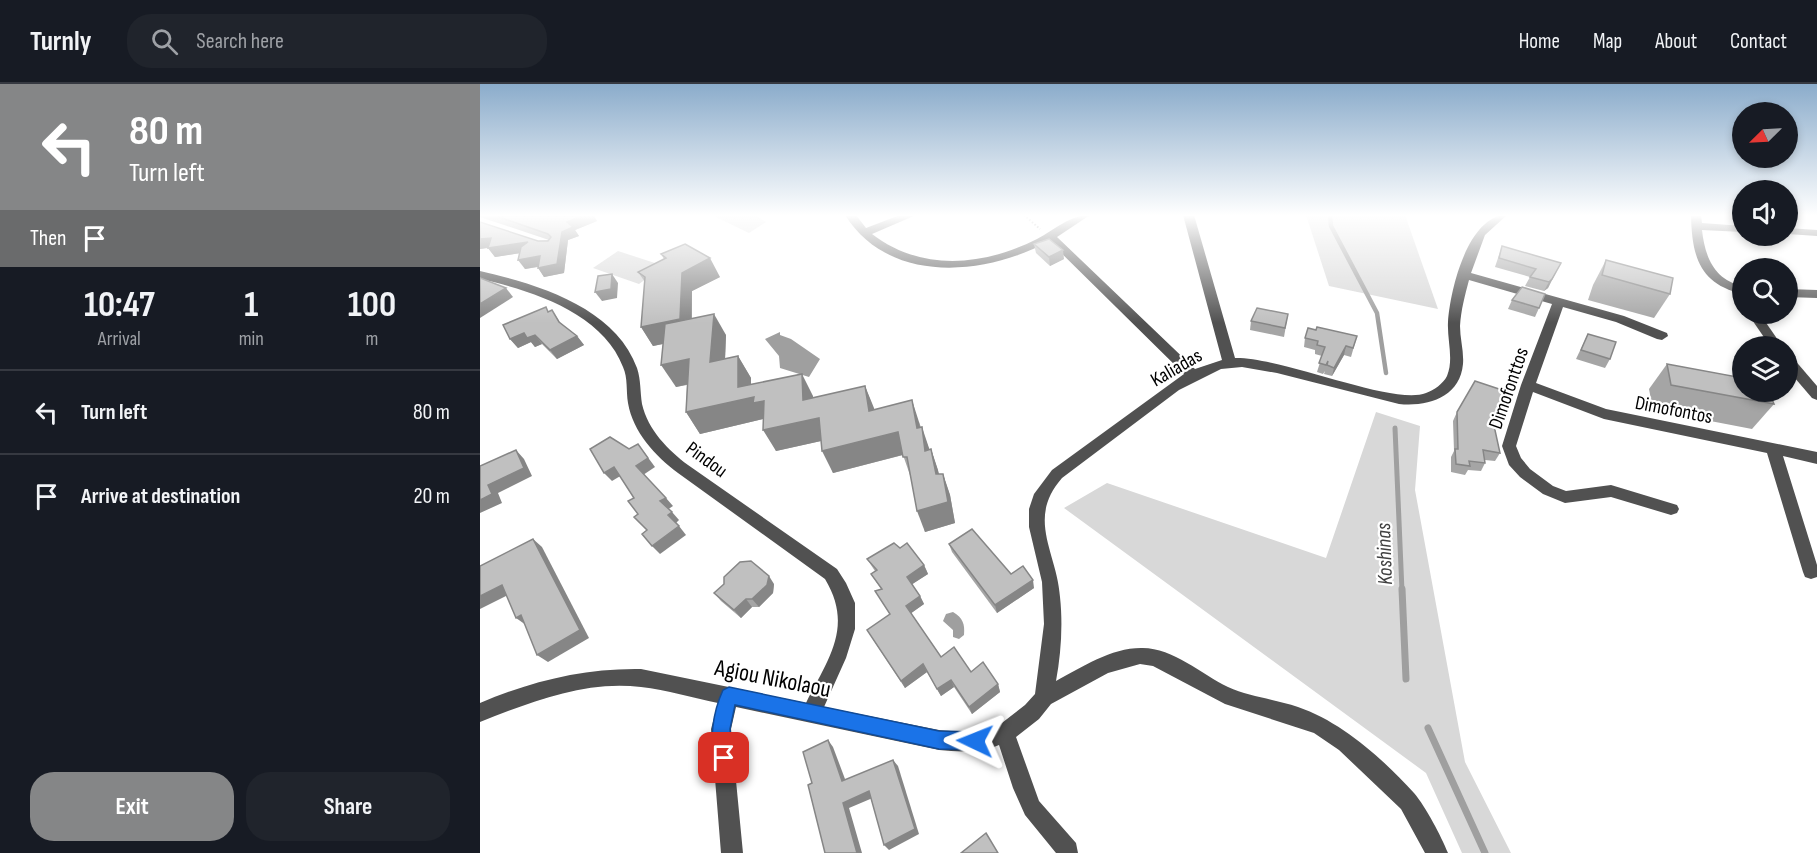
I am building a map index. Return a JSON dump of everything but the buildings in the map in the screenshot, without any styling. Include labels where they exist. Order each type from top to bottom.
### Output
[{"type":"street","points":[[893,251],[909,261],[928,265],[974,263],[999,258],[1017,251]]},
{"type":"street","points":[[1065,251],[1193,375]]},
{"type":"street","points":[[1198,251],[1230,363]]},
{"type":"street","name":"Kaliadas","points":[[1044,698],[1048,681],[1052,602],[1037,518],[1042,492],[1057,474],[1193,375],[1230,363],[1271,368],[1384,397],[1407,400],[1428,398],[1452,380],[1456,366],[1455,310],[1474,251]]},
{"type":"street","points":[[1701,251],[1708,273],[1720,283],[1732,288]]},
{"type":"street","name":"Pindou","points":[[480,275],[537,292],[588,316],[626,358],[639,414],[652,439],[665,454],[831,574],[842,590],[847,604],[848,620],[844,640],[812,711]]},
{"type":"street","points":[[1465,275],[1620,319],[1662,336]]},
{"type":"street","points":[[1798,293],[1817,294]]},
{"type":"street","name":"Dimofonttos","points":[[1559,302],[1528,385],[1509,446],[1514,461],[1525,473],[1548,490],[1565,497],[1611,491],[1671,509]]},
{"type":"street","points":[[1798,373],[1817,395]]},
{"type":"street","name":"Dimofontos","points":[[1528,385],[1604,414],[1817,458]]},
{"type":"street","points":[[1773,448],[1811,572]]},
{"type":"street","name":"Agiou Nikolaou","points":[[480,713],[551,687],[620,676],[812,711],[939,740],[988,741],[1005,733],[1032,712],[1044,698],[1104,665],[1124,658],[1140,656],[1168,663],[1202,684],[1232,698],[1297,716],[1321,726],[1346,743],[1408,802],[1437,853]]},
{"type":"street","points":[[729,696],[721,729],[732,853]]},
{"type":"street","points":[[1005,733],[1032,808],[1068,851]]},
{"type":"shaded area","points":[[618,251],[664,266],[639,284],[593,268]]},
{"type":"shaded area","points":[[1318,251],[1418,251],[1438,309],[1329,286]]},
{"type":"shaded area","points":[[780,332],[780,335],[791,339],[820,359],[809,377],[780,368],[779,356],[765,339]]},
{"type":"shaded area","points":[[1376,412],[1420,426],[1415,490],[1465,762],[1511,853],[1462,853],[1426,773],[1064,508],[1107,483],[1326,558]]},
{"type":"shaded area","points":[[953,612],[964,624],[964,635],[959,639],[953,637],[953,630],[943,621],[946,614]]},
{"type":"waterway","name":"Koshinas","points":[[1344,251],[1377,313],[1386,373]]},
{"type":"waterway","name":"Koshinas","points":[[1395,428],[1402,591]]},
{"type":"waterway","name":"Koshinas","points":[[1402,589],[1406,679]]},
{"type":"waterway","name":"Koshinas","points":[[1428,728],[1485,853]]},
{"type":"route","points":[[724,758],[721,729],[729,696],[812,711],[939,740],[975,741]]}]
